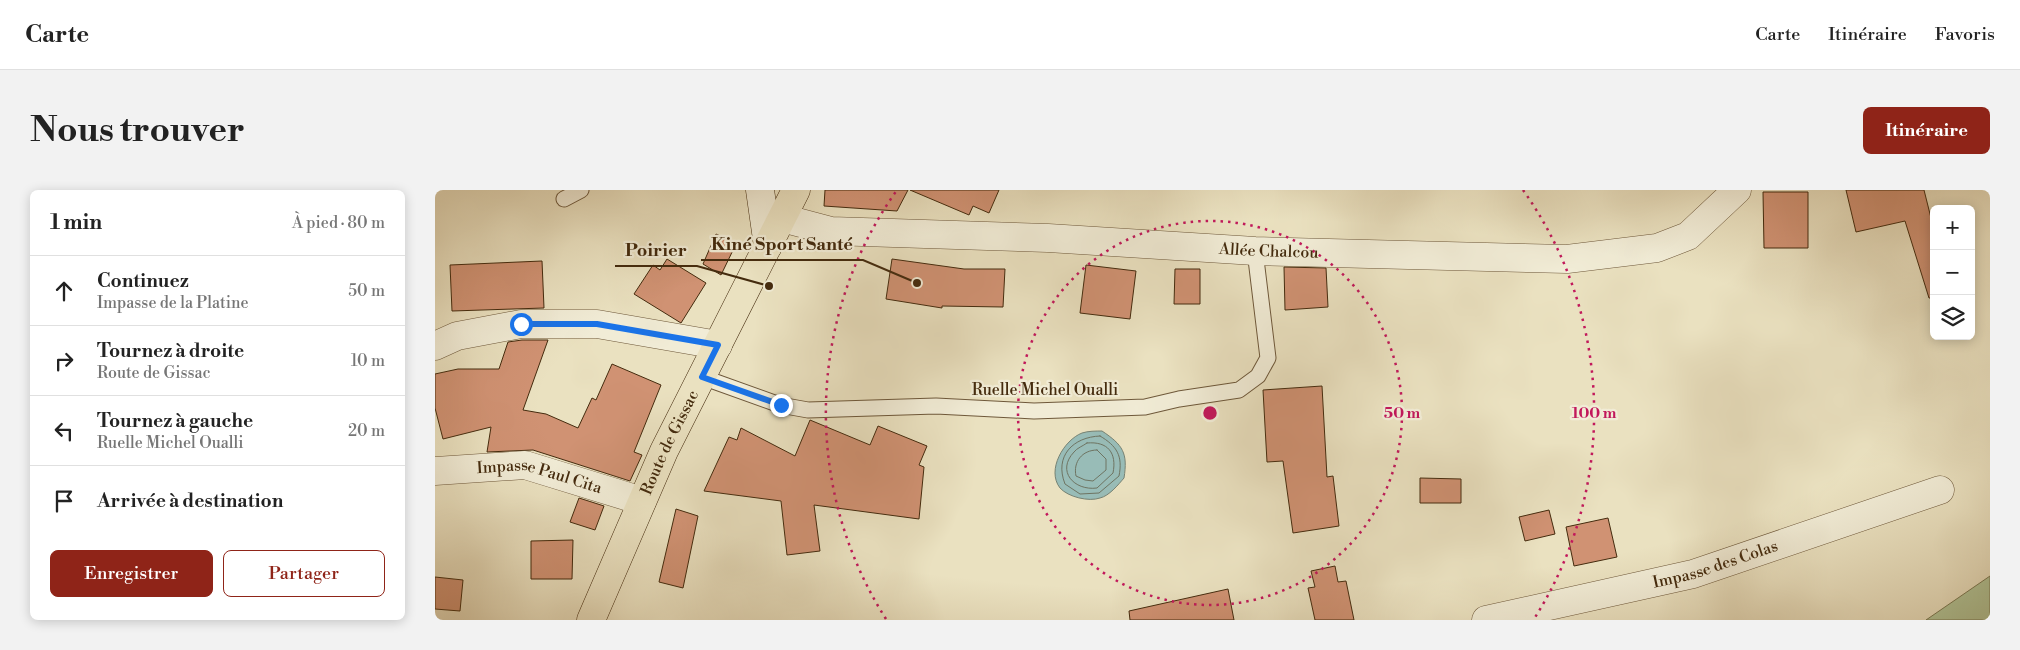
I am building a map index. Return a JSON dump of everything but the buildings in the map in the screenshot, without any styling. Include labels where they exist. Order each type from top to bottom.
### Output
[{"type":"main road","name":"Route de Gissac","points":[[591,620],[664,451],[796,190]]},
{"type":"street","points":[[761,190],[768,246]]},
{"type":"street","name":"Allée Chalcou","points":[[782,218],[831,231],[1048,238],[1255,252],[1567,259],[1657,248],[1688,236],[1737,190]]},
{"type":"street","points":[[435,346],[457,336],[521,324],[597,324],[718,345]]},
{"type":"street","name":"Impasse Paul Cita","points":[[435,471],[525,465],[642,501]]},
{"type":"street","name":"Impasse des Colas","points":[[1486,620],[1693,574],[1940,490]]},
{"type":"lane","points":[[564,199],[581,190]]},
{"type":"lane","name":"Ruelle Michel Oualli","points":[[702,377],[781,405],[808,410],[937,406],[1034,411],[1145,407],[1179,399],[1239,390],[1258,376],[1268,358],[1255,252]]},
{"type":"green space","points":[[1990,576],[1990,620],[1926,620]]},
{"type":"water","points":[[1102,431],[1115,441],[1122,450],[1125,462],[1124,478],[1110,493],[1100,498],[1085,499],[1068,494],[1060,488],[1056,481],[1055,473],[1059,456],[1075,437],[1084,432]]},
{"type":"place","name":"Kiné Sport Santé","points":[[917,283]]},
{"type":"place","name":"Poirier","points":[[769,286]]},
{"type":"route","points":[[521,324],[597,324],[718,345],[702,377],[781,405]]}]
